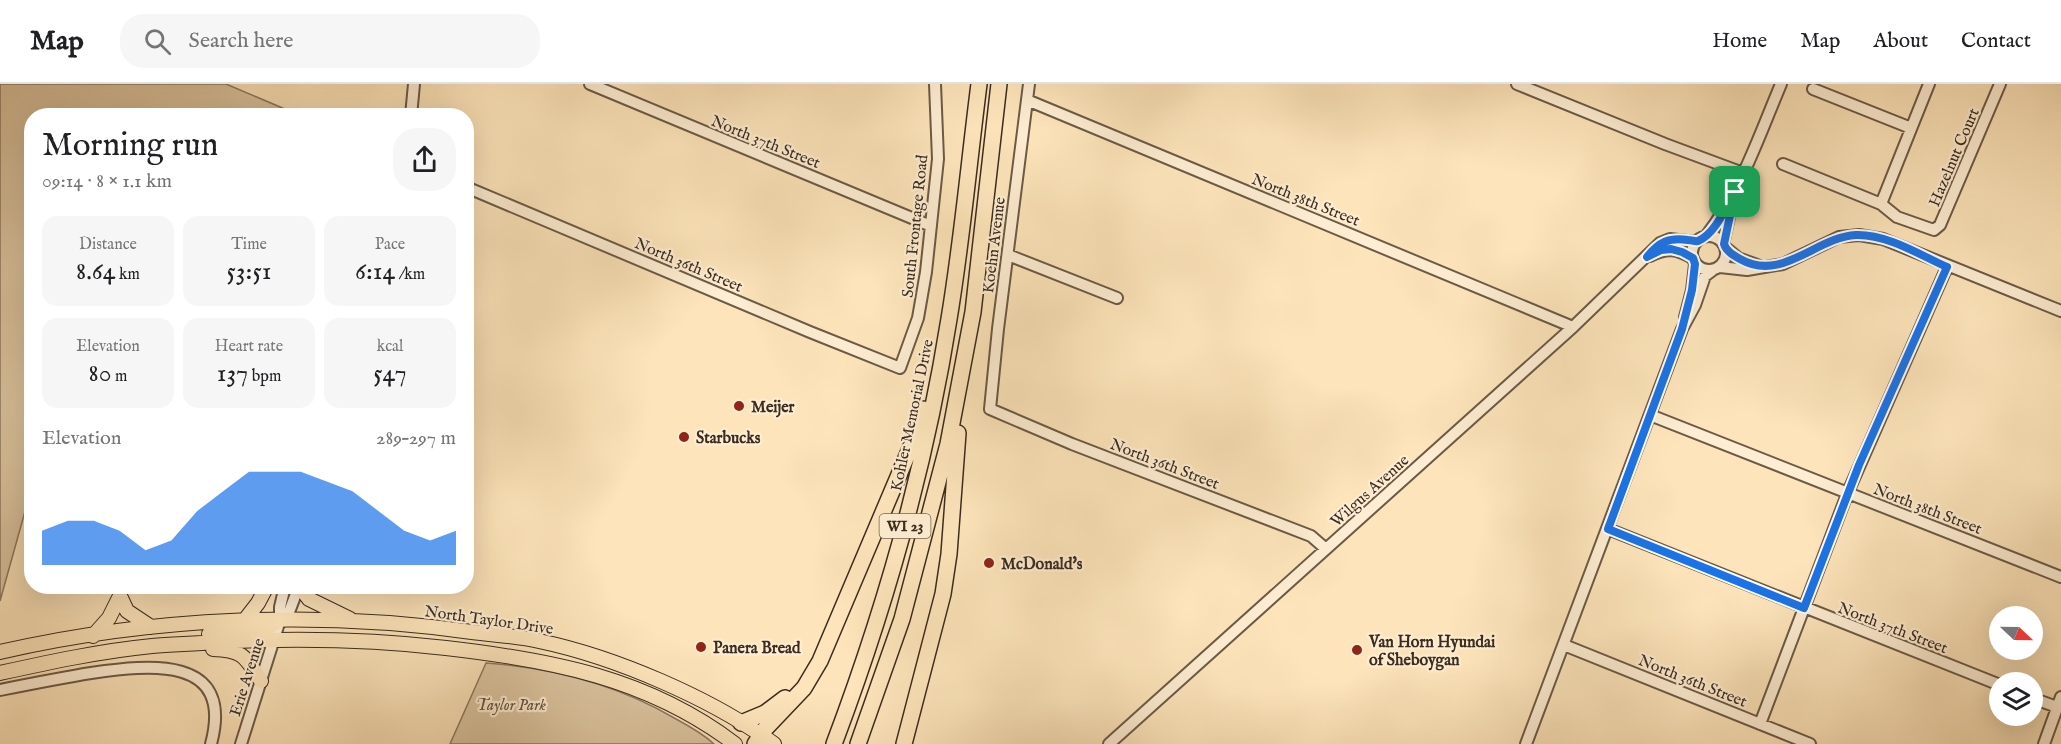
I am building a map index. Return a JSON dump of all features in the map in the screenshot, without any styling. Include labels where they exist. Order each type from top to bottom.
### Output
[{"type":"highway","name":"WI 23","points":[[858,744],[902,619],[948,444],[973,312],[999,84]]},
{"type":"highway","name":"Kohler Memorial Drive","points":[[834,744],[887,591],[936,393],[952,302],[978,88]]},
{"type":"highway","points":[[758,739],[793,701],[810,678],[830,640],[912,444],[952,302]]},
{"type":"highway","points":[[904,744],[945,584],[960,385]]},
{"type":"highway","points":[[741,723],[771,709],[796,685],[852,589]]},
{"type":"main road","points":[[244,621],[263,594]]},
{"type":"main road","points":[[305,594],[320,605],[357,622]]},
{"type":"main road","points":[[93,636],[109,618],[120,596],[127,611],[150,627]]},
{"type":"main road","points":[[154,646],[214,633],[264,630],[280,620]]},
{"type":"main road","name":"North Taylor Drive","points":[[0,652],[36,644],[188,622],[280,620],[442,627],[513,636],[559,646],[637,672],[691,696],[741,723],[758,739],[774,744]]},
{"type":"main road","points":[[274,639],[294,630],[328,630],[357,622]]},
{"type":"main road","name":"North Taylor Drive","points":[[0,673],[154,646],[274,639],[413,644],[543,661],[590,673],[665,702],[735,744]]},
{"type":"main road","points":[[154,646],[231,651],[246,657],[261,681]]},
{"type":"street","points":[[412,108],[414,84]]},
{"type":"street","name":"North 37th Street","points":[[590,84],[931,226]]},
{"type":"street","name":"South Frontage Road","points":[[900,368],[918,318],[923,292],[938,159],[935,84]]},
{"type":"street","name":"Koehn Avenue","points":[[990,410],[1029,84]]},
{"type":"street","points":[[1518,84],[1743,173]]},
{"type":"street","points":[[1682,329],[1694,261],[1692,252],[1719,220],[1735,192],[1781,84]]},
{"type":"street","points":[[1881,204],[1929,84]]},
{"type":"street","name":"Hazelnut Court","points":[[1783,164],[1881,204],[1897,217],[1934,230],[1940,225],[2000,84]]},
{"type":"street","points":[[1814,89],[1911,128]]},
{"type":"street","name":"North 38th Street","points":[[1027,100],[1573,327]]},
{"type":"street","name":"North 36th Street","points":[[474,190],[900,368]]},
{"type":"street","points":[[1526,744],[1682,329],[1695,305],[1705,276],[1725,259],[1725,246],[1735,192]]},
{"type":"street","points":[[1694,261],[1703,269],[1747,270],[1783,264],[1839,237],[1859,235],[1883,239],[1947,267],[2061,311]]},
{"type":"street","points":[[1701,239],[1716,237],[1746,262],[1766,266]]},
{"type":"street","name":"Wilgus Avenue","points":[[1109,744],[1573,327],[1657,246],[1667,240],[1701,239]]},
{"type":"street","name":"Wilgus Avenue","points":[[1647,257],[1661,250],[1671,249],[1682,252],[1694,261]]},
{"type":"street","points":[[1008,255],[1117,298]]},
{"type":"street","points":[[1760,724],[1848,492],[1947,267]]},
{"type":"street","name":"North 36th Street","points":[[990,410],[1311,536],[1326,549]]},
{"type":"street","name":"North 38th Street","points":[[1650,415],[2061,577]]},
{"type":"street","name":"North 37th Street","points":[[1608,529],[1989,681]]},
{"type":"street","name":"Erie Avenue","points":[[241,744],[280,620],[279,610],[283,594]]},
{"type":"street","name":"Erie Avenue","points":[[280,620],[290,612],[296,594]]},
{"type":"street","name":"North 36th Street","points":[[1564,645],[1810,744]]},
{"type":"street","points":[[0,690],[122,669],[173,669],[198,680],[208,693],[216,713],[211,744]]},
{"type":"street","points":[[2043,700],[2059,702],[2044,744]]},
{"type":"green space","points":[[0,84],[226,84],[283,108],[24,108],[24,515],[0,601]]},
{"type":"green space","name":"Taylor Park","points":[[486,663],[560,674],[608,688],[654,707],[705,736],[714,744],[450,744]]},
{"type":"place","name":"Meijer","points":[[739,406]]},
{"type":"place","name":"Starbucks","points":[[684,437]]},
{"type":"place","name":"McDonald's","points":[[989,563]]},
{"type":"place","name":"Panera Bread","points":[[701,647]]},
{"type":"place","name":"Van Horn Hyundai of Sheboygan","points":[[1357,650]]},
{"type":"route","points":[[1735,192],[1724,244],[1726,249],[1746,262],[1766,266],[1783,264],[1839,237],[1859,235],[1883,239],[1947,267],[1859,465],[1804,608],[1608,529],[1682,329],[1686,306],[1692,290],[1695,264],[1693,258],[1671,249],[1661,250],[1647,257],[1664,241],[1678,239],[1696,242],[1706,236],[1719,220],[1735,192]]}]
